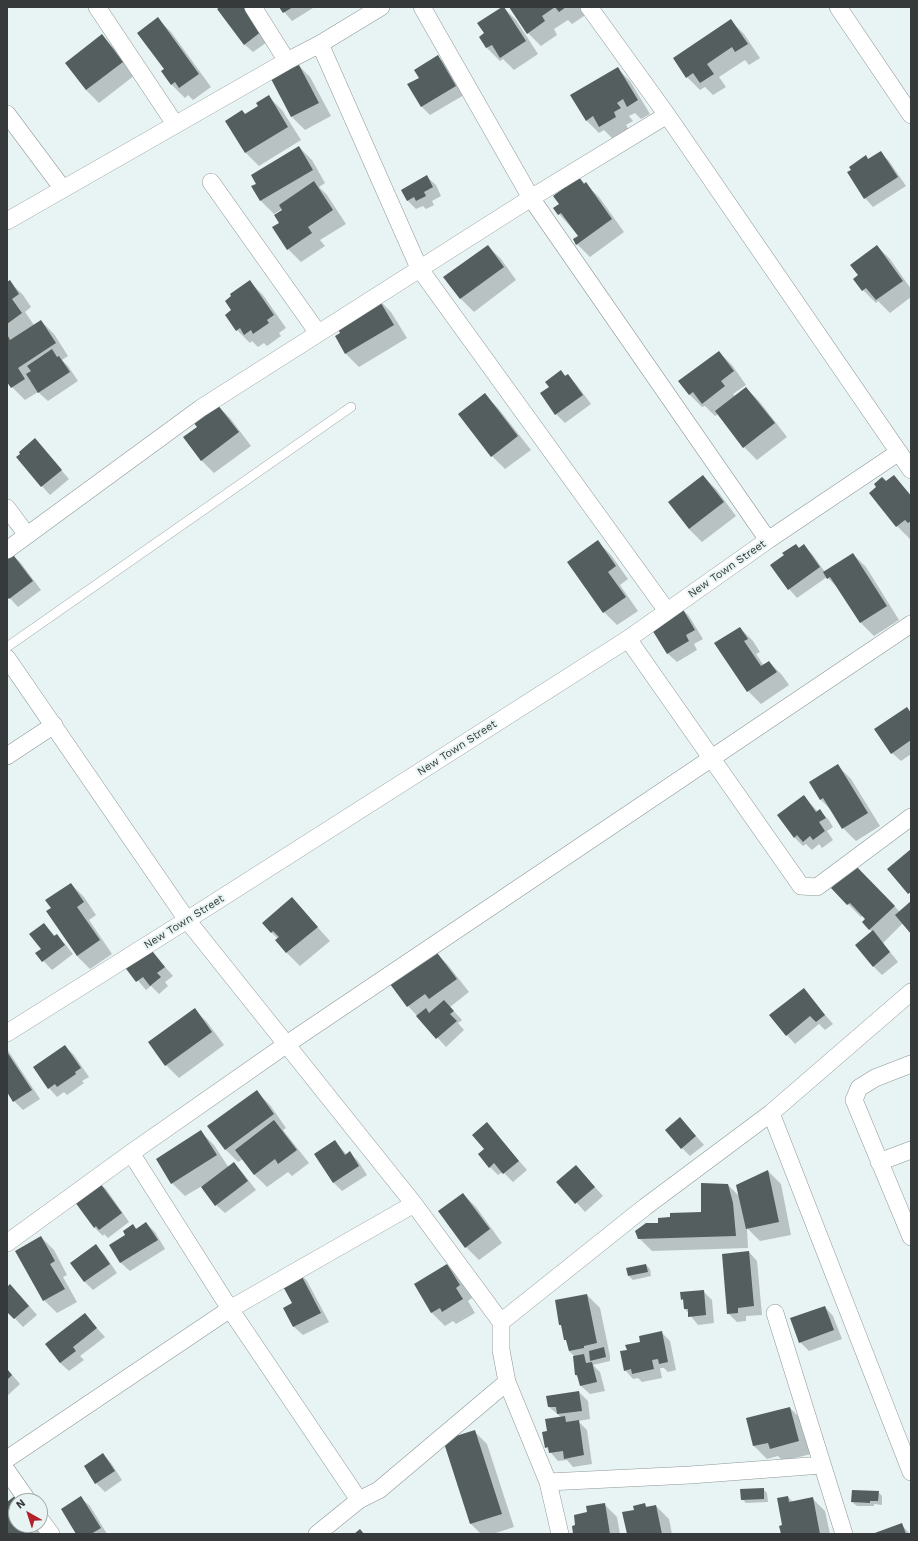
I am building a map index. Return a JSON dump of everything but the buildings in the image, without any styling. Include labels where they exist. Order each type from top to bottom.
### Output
[{"type":"street","points":[[97,7],[175,124]]},
{"type":"street","points":[[253,7],[287,61]]},
{"type":"street","points":[[7,221],[175,124],[320,44],[381,7]]},
{"type":"street","points":[[422,7],[531,198],[768,540]]},
{"type":"street","points":[[589,7],[667,115],[911,470]]},
{"type":"street","points":[[838,7],[911,115]]},
{"type":"street","points":[[320,44],[419,268],[668,611]]},
{"type":"street","points":[[7,114],[63,189]]},
{"type":"street","points":[[7,550],[201,408],[419,268],[667,115]]},
{"type":"street","points":[[211,182],[318,333]]},
{"type":"street","name":"New Town Street","points":[[7,1033],[628,639],[768,540],[899,452]]},
{"type":"street","points":[[7,508],[27,535]]},
{"type":"street","points":[[7,1243],[131,1153],[287,1044],[911,624]]},
{"type":"street","points":[[628,639],[801,886],[817,887],[911,817]]},
{"type":"street","points":[[7,658],[54,724],[187,920],[414,1204],[501,1322],[501,1350],[507,1382],[548,1482],[560,1534]]},
{"type":"street","points":[[7,756],[54,724]]},
{"type":"street","points":[[501,1322],[645,1207],[771,1113],[911,992]]},
{"type":"street","points":[[911,1064],[870,1081],[859,1088],[854,1100],[911,1237]]},
{"type":"street","points":[[771,1113],[911,1472]]},
{"type":"street","points":[[879,1162],[911,1150]]},
{"type":"street","points":[[131,1153],[230,1309],[359,1500]]},
{"type":"street","points":[[7,1459],[230,1309],[414,1204]]},
{"type":"street","points":[[775,1313],[844,1534]]},
{"type":"street","points":[[317,1534],[359,1500],[379,1490],[507,1382]]},
{"type":"street","points":[[548,1482],[690,1475],[822,1466]]},
{"type":"street","points":[[7,1471],[22,1493]]},
{"type":"lane","points":[[7,647],[351,407]]}]
